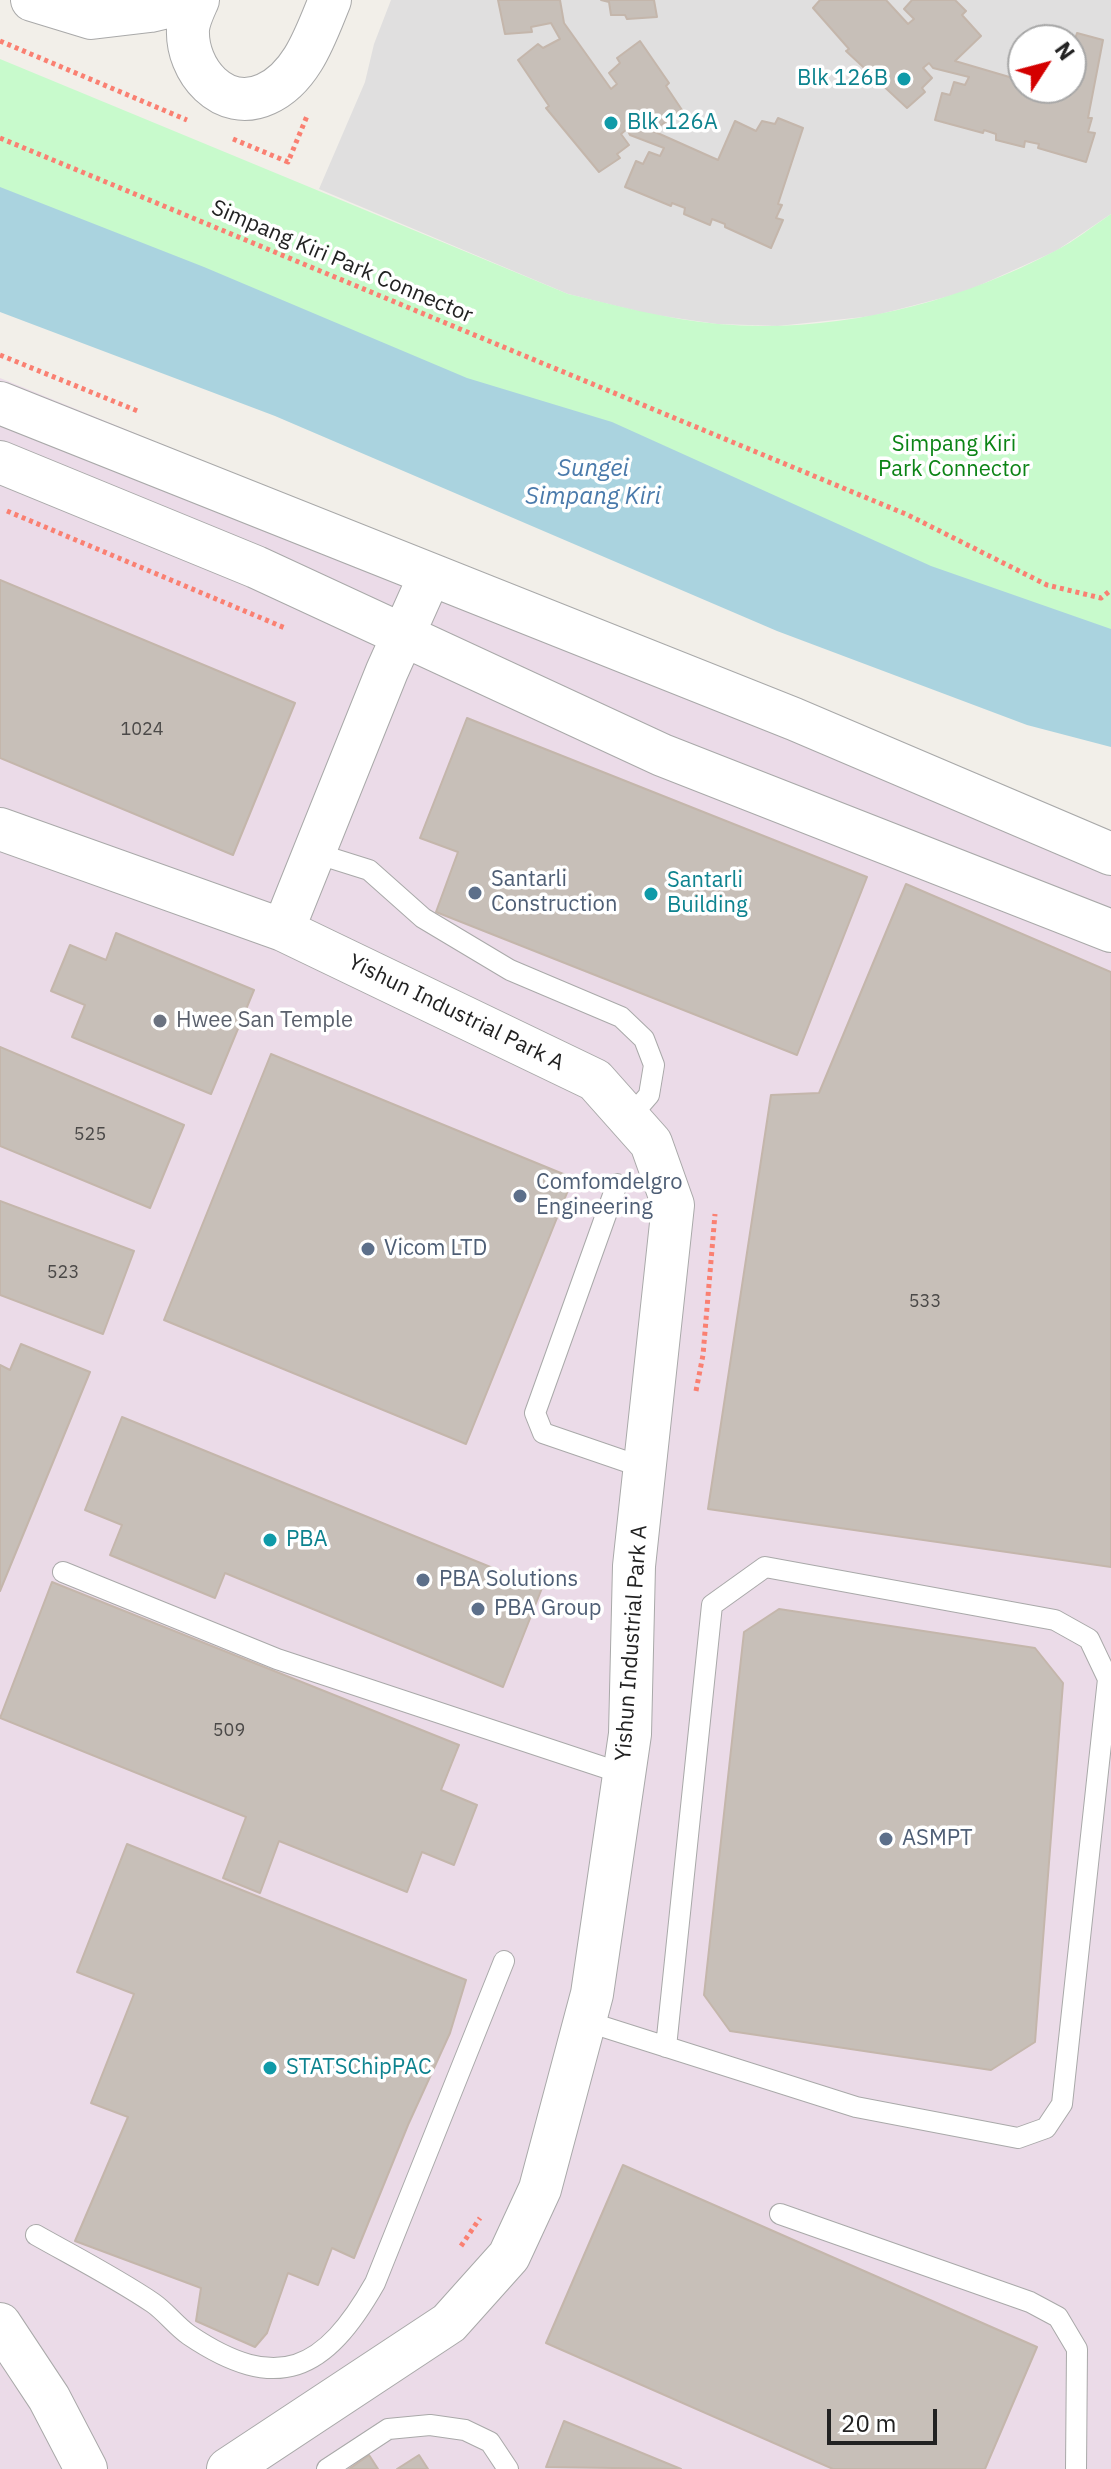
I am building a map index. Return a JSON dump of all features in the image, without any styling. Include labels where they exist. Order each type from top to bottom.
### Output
[{"type":"street","points":[[32,0],[91,18],[150,11],[197,0]]},
{"type":"street","points":[[197,0],[188,25],[195,66],[206,83],[227,96],[244,100],[267,94],[309,53],[330,0]]},
{"type":"street","points":[[0,403],[794,719],[1111,854]]},
{"type":"street","points":[[0,462],[405,634],[662,755],[1111,931]]},
{"type":"street","points":[[283,930],[430,575]]},
{"type":"street","name":"Yishun Industrial Park A","points":[[0,829],[283,930],[595,1080],[651,1143],[673,1205],[634,1566],[630,1734],[592,1994],[540,2189],[509,2256],[449,2323],[228,2469]]},
{"type":"street","points":[[0,2324],[49,2398],[86,2469]]},
{"type":"lane","points":[[315,853],[369,870],[423,918],[510,970],[621,1017],[644,1039],[654,1065],[649,1095],[629,1118]]},
{"type":"lane","points":[[617,1184],[535,1413],[543,1433],[645,1468]]},
{"type":"lane","points":[[585,2021],[666,2047],[856,2107],[1018,2138],[1046,2128],[1062,2104],[1108,1679],[1089,1639],[1055,1620],[765,1567],[712,1605],[666,2047]]},
{"type":"lane","points":[[63,1572],[277,1659],[624,1774]]},
{"type":"lane","points":[[36,2235],[131,2288],[188,2334],[246,2367],[270,2370],[294,2366],[322,2350],[351,2324],[375,2283],[504,1961]]},
{"type":"lane","points":[[780,2214],[1030,2302],[1058,2317],[1077,2349],[1076,2469]]},
{"type":"lane","points":[[327,2469],[388,2429],[430,2425],[465,2430],[490,2442],[508,2469]]},
{"type":"path","name":"Simpang Kiri Park Connector","points":[[0,138],[908,515],[1047,585],[1101,598],[1111,590]]},
{"type":"path","points":[[694,1400],[703,1355],[715,1215],[709,1202]]},
{"type":"path","points":[[454,2256],[485,2210]]},
{"type":"shaded area","points":[[391,0],[1111,0],[1111,214],[1056,251],[965,292],[873,316],[778,326],[717,324],[648,314],[568,294],[319,189],[365,82],[374,44]]},
{"type":"shaded area","points":[[0,378],[1111,831],[1111,2469],[0,2469]]},
{"type":"green space","name":"Simpang Kiri Park Connector","points":[[0,59],[568,294],[699,322],[761,326],[805,324],[891,312],[975,287],[1016,270],[1055,251],[1111,214],[1111,693],[0,234]]},
{"type":"water","name":"Sungei Simpang Kiri","points":[[0,187],[204,267],[467,378],[612,422],[931,566],[1111,629],[1111,747],[1027,725],[777,631],[275,416],[0,312]]},
{"type":"building","name":"Blk 126A","points":[[498,0],[560,0],[564,23],[611,89],[617,84],[609,73],[620,63],[617,58],[640,41],[669,83],[666,86],[682,110],[653,131],[718,160],[735,121],[756,131],[762,121],[775,124],[778,118],[803,128],[778,204],[782,205],[776,218],[783,220],[771,248],[725,227],[725,224],[712,219],[710,225],[684,214],[685,208],[672,203],[671,206],[625,187],[636,161],[643,164],[649,152],[660,156],[664,148],[630,135],[627,129],[621,134],[629,145],[617,154],[620,158],[599,172],[546,108],[549,106],[518,60],[538,44],[543,48],[560,39],[551,23],[531,27],[532,32],[505,34]]},
{"type":"building","points":[[601,0],[654,0],[657,17],[627,19],[625,15],[611,15],[609,2]]},
{"type":"building","name":"Blk 126B","points":[[820,0],[886,0],[908,24],[914,19],[904,9],[912,0],[955,0],[966,11],[962,15],[981,36],[955,61],[1007,76],[1007,104],[1087,104],[1087,36],[1103,40],[1088,118],[1092,118],[1088,132],[1095,133],[1086,162],[1038,148],[1039,144],[1025,141],[1024,147],[996,140],[996,134],[984,130],[983,133],[935,120],[942,93],[950,95],[954,82],[965,85],[969,77],[933,68],[929,63],[923,68],[932,78],[922,88],[925,92],[907,108],[846,51],[849,49],[813,8]]},
{"type":"building","points":[[0,580],[295,703],[233,855],[0,758]]},
{"type":"building","name":"Santarli Building","points":[[467,718],[867,877],[797,1055],[436,912],[458,852],[420,838]]},
{"type":"building","points":[[906,884],[1111,972],[1111,1567],[708,1509],[771,1095],[819,1093]]},
{"type":"building","name":"Hwee San Temple","points":[[116,933],[254,990],[211,1094],[72,1037],[85,1005],[51,991],[70,945],[106,960]]},
{"type":"building","points":[[0,1047],[184,1125],[150,1208],[0,1146]]},
{"type":"building","name":"Vicom LTD","points":[[271,1054],[573,1178],[466,1444],[164,1320]]},
{"type":"building","points":[[0,1201],[134,1251],[103,1334],[0,1295]]},
{"type":"building","points":[[21,1344],[90,1372],[0,1591],[0,1365],[10,1370]]},
{"type":"building","name":"PBA","points":[[122,1417],[542,1588],[503,1687],[225,1573],[215,1598],[110,1555],[122,1525],[85,1510]]},
{"type":"building","points":[[52,1582],[459,1745],[441,1790],[477,1805],[454,1865],[422,1852],[407,1892],[279,1841],[260,1893],[223,1878],[246,1817],[0,1718]]},
{"type":"building","name":"ASMPT","points":[[779,1609],[1035,1648],[1063,1683],[1035,2042],[991,2070],[730,2031],[704,1995],[744,1632]]},
{"type":"building","name":"STATSChipPAC","points":[[127,1844],[466,1980],[450,2033],[408,2125],[354,2258],[332,2248],[318,2285],[288,2273],[267,2333],[255,2347],[196,2321],[201,2288],[75,2241],[128,2117],[91,2103],[134,1994],[77,1972]]},
{"type":"building","points":[[623,2165],[1037,2347],[985,2469],[833,2469],[546,2343]]},
{"type":"building","points":[[564,2421],[681,2469],[546,2467]]},
{"type":"building","points":[[369,2455],[378,2469],[349,2469]]},
{"type":"building","points":[[419,2455],[428,2469],[397,2469]]},
{"type":"place","name":"Blk 126B","points":[[904,79]]},
{"type":"place","name":"Blk 126A","points":[[611,123]]},
{"type":"place","name":"Santarli Construction","points":[[475,893]]},
{"type":"place","name":"Santarli Building","points":[[651,894]]},
{"type":"place","name":"Hwee San Temple","points":[[160,1021]]},
{"type":"place","name":"Comfomdelgro Engineering","points":[[520,1196]]},
{"type":"place","name":"Vicom LTD","points":[[368,1249]]},
{"type":"place","name":"PBA","points":[[270,1540]]},
{"type":"place","name":"PBA Solutions","points":[[423,1580]]},
{"type":"place","name":"PBA Group","points":[[478,1609]]},
{"type":"place","name":"ASMPT","points":[[886,1839]]},
{"type":"place","name":"STATSChipPAC","points":[[270,2068]]}]
